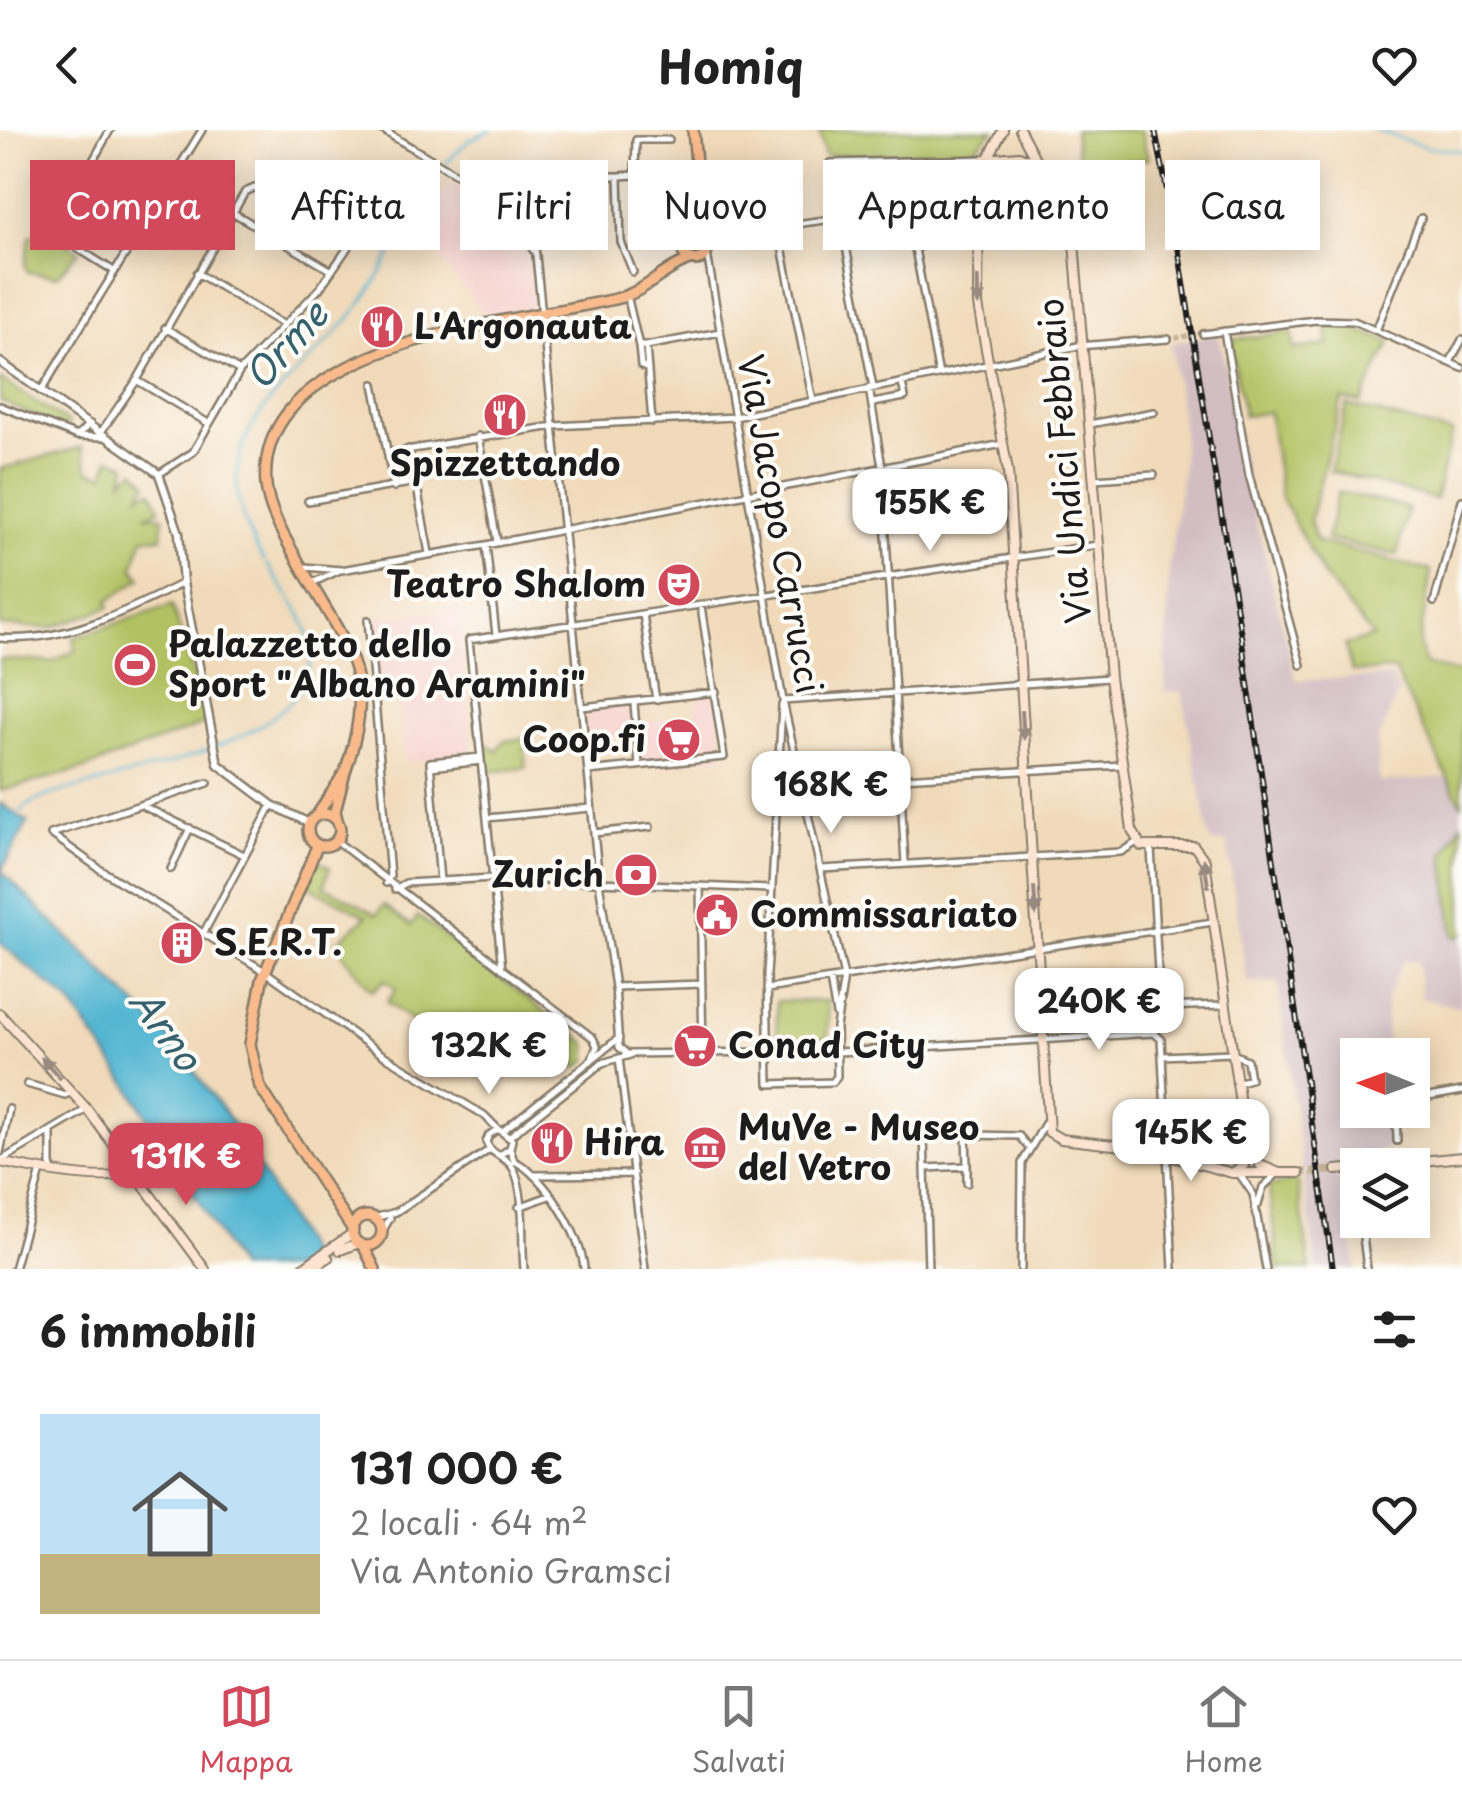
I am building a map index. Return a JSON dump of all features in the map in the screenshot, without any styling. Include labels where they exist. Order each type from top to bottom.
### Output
[{"type":"main road","points":[[692,130],[695,160]]},
{"type":"main road","points":[[984,159],[1003,130]]},
{"type":"main road","name":"Via Undici Febbraio","points":[[1020,130],[1034,160]]},
{"type":"main road","points":[[984,159],[1019,156],[1030,160]]},
{"type":"main road","points":[[664,274],[681,250]]},
{"type":"main road","points":[[684,250],[692,260]]},
{"type":"main road","points":[[318,846],[336,841],[336,805],[360,719],[360,683],[344,639],[276,520],[266,485],[276,435],[299,402],[336,370],[358,358],[627,296],[692,260],[700,250]]},
{"type":"main road","points":[[978,250],[978,305],[1004,444],[1047,1119],[1053,1137],[1127,1145],[1233,1173],[1299,1173]]},
{"type":"main road","name":"Via Undici Febbraio","points":[[1074,250],[1110,678],[1137,842]]},
{"type":"main road","points":[[318,846],[308,836],[313,819],[345,772]]},
{"type":"main road","points":[[313,819],[328,815],[338,823]]},
{"type":"main road","points":[[1137,842],[1151,848],[1198,847],[1205,861],[1248,1152],[1244,1165],[1233,1173]]},
{"type":"main road","points":[[318,846],[252,1016],[254,1070],[273,1110],[330,1198],[366,1244],[375,1269]]},
{"type":"main road","points":[[0,1014],[87,1109],[205,1269]]},
{"type":"main road","points":[[1245,1134],[1260,1164],[1281,1174]]},
{"type":"main road","points":[[1430,1160],[1462,1157]]},
{"type":"main road","points":[[0,1162],[127,1176],[135,1170]]},
{"type":"main road","points":[[1336,1170],[1340,1170]]},
{"type":"main road","points":[[301,1269],[343,1244],[366,1244],[382,1232],[374,1218],[363,1217],[330,1198]]},
{"type":"main road","points":[[311,1269],[343,1244],[363,1217]]},
{"type":"street","points":[[110,130],[53,233],[114,271]]},
{"type":"street","points":[[42,391],[202,130]]},
{"type":"street","points":[[383,130],[516,218],[537,262]]},
{"type":"street","points":[[630,1055],[619,1047],[615,987],[599,882],[528,176],[635,175],[636,140],[669,140]]},
{"type":"street","points":[[946,160],[984,159]]},
{"type":"street","points":[[159,474],[193,452],[240,372],[332,271],[364,224],[366,205],[304,167],[245,192],[235,207]]},
{"type":"street","points":[[619,176],[621,242],[633,272]]},
{"type":"street","points":[[235,210],[332,271]]},
{"type":"street","points":[[1377,328],[1420,218]]},
{"type":"street","points":[[104,434],[210,250]]},
{"type":"street","name":"Via Jacopo Carrucci","points":[[706,250],[783,701],[844,977]]},
{"type":"street","points":[[783,250],[813,401]]},
{"type":"street","points":[[847,250],[882,467],[906,863]]},
{"type":"street","points":[[915,250],[939,374]]},
{"type":"street","points":[[196,273],[284,326]]},
{"type":"street","points":[[627,296],[643,346],[641,366],[648,370],[652,422]]},
{"type":"street","points":[[1203,334],[1332,318],[1377,328],[1462,368]]},
{"type":"street","points":[[165,328],[240,372]]},
{"type":"street","points":[[1224,331],[1249,474],[1301,664]]},
{"type":"street","points":[[643,346],[720,332]]},
{"type":"street","points":[[388,453],[554,426],[735,417],[1083,346],[1168,340]]},
{"type":"street","points":[[1450,362],[1462,340]]},
{"type":"street","points":[[0,362],[159,474],[179,533],[183,583],[218,764],[272,805],[313,819]]},
{"type":"street","points":[[137,380],[208,423]]},
{"type":"street","points":[[871,403],[904,397],[902,382]]},
{"type":"street","points":[[374,384],[394,486]]},
{"type":"street","points":[[0,406],[77,436],[104,434]]},
{"type":"street","points":[[1090,424],[1154,412]]},
{"type":"street","points":[[77,436],[90,424]]},
{"type":"street","points":[[478,436],[498,542]]},
{"type":"street","points":[[306,575],[486,545],[1004,444]]},
{"type":"street","points":[[408,449],[429,553]]},
{"type":"street","points":[[1094,478],[1154,475]]},
{"type":"street","points":[[308,500],[416,482]]},
{"type":"street","points":[[1434,602],[1462,500]]},
{"type":"street","points":[[486,545],[496,635]]},
{"type":"street","points":[[502,970],[469,640],[1100,545]]},
{"type":"street","points":[[306,575],[321,570]]},
{"type":"street","points":[[320,598],[326,579],[341,570]]},
{"type":"street","points":[[306,575],[326,579]]},
{"type":"street","points":[[0,638],[24,639],[71,630],[130,610],[183,583]]},
{"type":"street","points":[[588,771],[724,756],[701,606]]},
{"type":"street","points":[[643,614],[656,700]]},
{"type":"street","points":[[368,620],[390,876],[386,883]]},
{"type":"street","points":[[830,980],[837,1076],[833,1082],[769,1084],[770,889],[783,701],[1110,678]]},
{"type":"street","points":[[582,706],[716,692]]},
{"type":"street","points":[[634,702],[639,765]]},
{"type":"street","points":[[440,881],[430,762],[481,759]]},
{"type":"street","points":[[802,784],[1124,765]]},
{"type":"street","points":[[208,783],[145,807],[51,834],[266,972],[383,1055],[484,1115],[510,1136]]},
{"type":"street","points":[[203,934],[272,805]]},
{"type":"street","points":[[145,807],[244,855]]},
{"type":"street","points":[[487,818],[592,808]]},
{"type":"street","points":[[594,832],[650,827]]},
{"type":"street","points":[[170,870],[190,828]]},
{"type":"street","points":[[336,841],[592,1038],[596,1046],[591,1061]]},
{"type":"street","points":[[821,869],[1121,852],[1137,842]]},
{"type":"street","points":[[1151,848],[1160,1007],[1160,1026],[1154,1033]]},
{"type":"street","points":[[395,889],[406,883],[492,878],[770,889]]},
{"type":"street","points":[[700,885],[703,1053]]},
{"type":"street","points":[[768,989],[1213,922]]},
{"type":"street","points":[[836,1027],[844,977]]},
{"type":"street","points":[[615,987],[702,984]]},
{"type":"street","points":[[1160,1007],[1224,1004]]},
{"type":"street","points":[[837,1052],[1154,1033],[1161,1039],[1174,1269]]},
{"type":"street","points":[[489,1150],[487,1138],[618,1038]]},
{"type":"street","points":[[510,1136],[602,1063],[630,1055],[768,1052]]},
{"type":"street","points":[[1162,1056],[1231,1054],[1247,1060],[1250,1079],[1236,1083]]},
{"type":"street","points":[[619,1058],[645,1269]]},
{"type":"street","points":[[27,1084],[65,1095],[72,1092]]},
{"type":"street","points":[[1430,1097],[1462,1091]]},
{"type":"street","points":[[0,1162],[87,1109]]},
{"type":"street","points":[[0,1153],[9,1110]]},
{"type":"street","points":[[1021,1269],[1020,1177],[1028,1147],[1047,1119]]},
{"type":"street","points":[[1397,1128],[1397,1141]]},
{"type":"street","points":[[14,1269],[46,1170],[51,1132]]},
{"type":"street","points":[[928,1269],[924,1134],[1019,1136],[1028,1147]]},
{"type":"street","points":[[966,1134],[968,1184]]},
{"type":"street","points":[[510,1136],[514,1161],[534,1175],[581,1244],[584,1269]]},
{"type":"street","points":[[1034,1141],[1053,1137]]},
{"type":"street","points":[[500,1154],[510,1148]]},
{"type":"street","points":[[1166,1156],[1191,1148],[1248,1152]]},
{"type":"street","points":[[489,1150],[500,1154],[516,1172],[524,1269]]},
{"type":"street","points":[[374,1218],[396,1212],[489,1150]]},
{"type":"street","points":[[925,1168],[967,1166]]},
{"type":"street","points":[[1233,1173],[1250,1184],[1266,1269]]},
{"type":"street","points":[[534,1175],[634,1174]]},
{"type":"street","points":[[1258,1212],[1263,1188],[1281,1174]]},
{"type":"street","points":[[519,1206],[548,1196]]},
{"type":"street","points":[[382,1232],[396,1212]]},
{"type":"street","points":[[1363,1238],[1367,1269]]},
{"type":"shaded area","points":[[448,183],[460,190],[460,250],[525,250],[536,307],[486,316],[434,250],[440,250],[440,197]]},
{"type":"shaded area","points":[[1219,335],[1249,492],[1296,680],[1391,677],[1398,692],[1377,743],[1379,782],[1450,777],[1454,796],[1462,806],[1462,823],[1444,856],[1454,937],[1462,936],[1462,1008],[1421,998],[1418,961],[1404,959],[1386,998],[1387,1038],[1340,1038],[1340,1128],[1388,1128],[1388,1148],[1340,1148],[1340,1164],[1336,1165],[1340,1181],[1340,1238],[1352,1238],[1356,1269],[1316,1269],[1278,982],[1247,982],[1227,842],[1210,843],[1182,691],[1165,692],[1169,566],[1182,471],[1183,432],[1171,343]]},
{"type":"shaded area","points":[[458,608],[474,754],[405,763],[397,680],[377,681],[372,620]]},
{"type":"shaded area","points":[[716,692],[724,757],[639,765],[637,735],[597,739],[599,770],[588,771],[582,707],[634,702],[637,723],[695,715],[700,694]]},
{"type":"green space","points":[[819,130],[994,130],[972,151],[963,153],[825,156]]},
{"type":"green space","points":[[1074,130],[1141,130],[1148,159],[1138,160],[1077,160]]},
{"type":"green space","points":[[30,236],[30,250],[79,251],[57,276],[28,272],[25,267]]},
{"type":"green space","points":[[1341,325],[1391,341],[1361,403],[1342,399],[1310,520],[1316,541],[1431,571],[1419,646],[1425,664],[1462,674],[1462,806],[1394,670],[1352,672],[1345,645],[1373,637],[1324,576],[1281,498],[1269,412],[1244,416],[1230,340],[1292,332],[1294,349],[1328,345],[1327,326]]},
{"type":"green space","points":[[0,379],[69,423],[65,429],[0,401]]},
{"type":"green space","points":[[1347,405],[1452,433],[1435,499],[1330,471]]},
{"type":"green space","points":[[82,447],[89,471],[104,475],[110,458],[127,465],[123,480],[135,470],[148,484],[139,495],[152,490],[160,509],[147,515],[163,517],[162,538],[144,537],[133,567],[141,578],[108,601],[110,607],[50,628],[0,626],[0,469]]},
{"type":"green space","points":[[1338,492],[1408,508],[1397,555],[1327,539]]},
{"type":"green space","points":[[172,605],[209,722],[84,769],[0,791],[0,659],[52,662],[76,650],[73,638]]},
{"type":"green space","points":[[530,738],[530,747],[524,748],[526,768],[487,772],[484,743],[497,751],[503,741]]},
{"type":"green space","points":[[1462,823],[1462,936],[1454,937],[1444,855]]},
{"type":"green space","points":[[318,860],[330,867],[324,886],[377,914],[384,905],[411,925],[418,916],[587,1043],[588,1060],[578,1068],[517,1021],[488,1053],[464,1025],[440,1043],[387,1002],[396,989],[385,980],[372,991],[335,944],[367,916],[308,886]]},
{"type":"green space","points":[[777,1001],[828,1001],[828,1038],[777,1039]]},
{"type":"green space","points":[[1297,1179],[1310,1269],[1278,1269],[1269,1187]]},
{"type":"water","name":"Arno","points":[[0,803],[28,822],[1,871],[170,1038],[236,1128],[317,1269],[239,1269],[130,1088],[70,1002],[0,943]]},
{"type":"waterway","name":"Orme","points":[[446,163],[469,140],[491,130]]},
{"type":"waterway","name":"Orme","points":[[1375,130],[1426,147],[1462,151]]},
{"type":"waterway","name":"Orme","points":[[264,561],[242,515],[237,475],[244,442],[262,411],[370,291],[393,250]]},
{"type":"waterway","name":"Orme","points":[[21,811],[50,795],[205,752],[272,718],[296,695],[309,668],[309,636],[267,564]]},
{"type":"tunnel","points":[[1168,339],[1203,334]]},
{"type":"tunnel","points":[[1299,1173],[1336,1170]]},
{"type":"railway","points":[[1155,130],[1176,234],[1242,642],[1333,1269]]},
{"type":"place","name":"L'Argonauta","points":[[382,327]]},
{"type":"place","name":"Spizzettando","points":[[505,415]]},
{"type":"place","name":"Teatro Shalom","points":[[679,585]]},
{"type":"place","name":"Palazzetto dello Sport \"Albano Aramini\"","points":[[135,665]]},
{"type":"place","name":"Coop.fi","points":[[679,740]]},
{"type":"place","name":"Zurich","points":[[636,875]]},
{"type":"place","name":"Commissariato","points":[[717,915]]},
{"type":"place","name":"S.E.R.T.","points":[[182,943]]},
{"type":"place","name":"Conad City","points":[[695,1046]]},
{"type":"place","name":"Hira","points":[[552,1143]]},
{"type":"place","name":"MuVe - Museo del Vetro","points":[[705,1148]]}]
